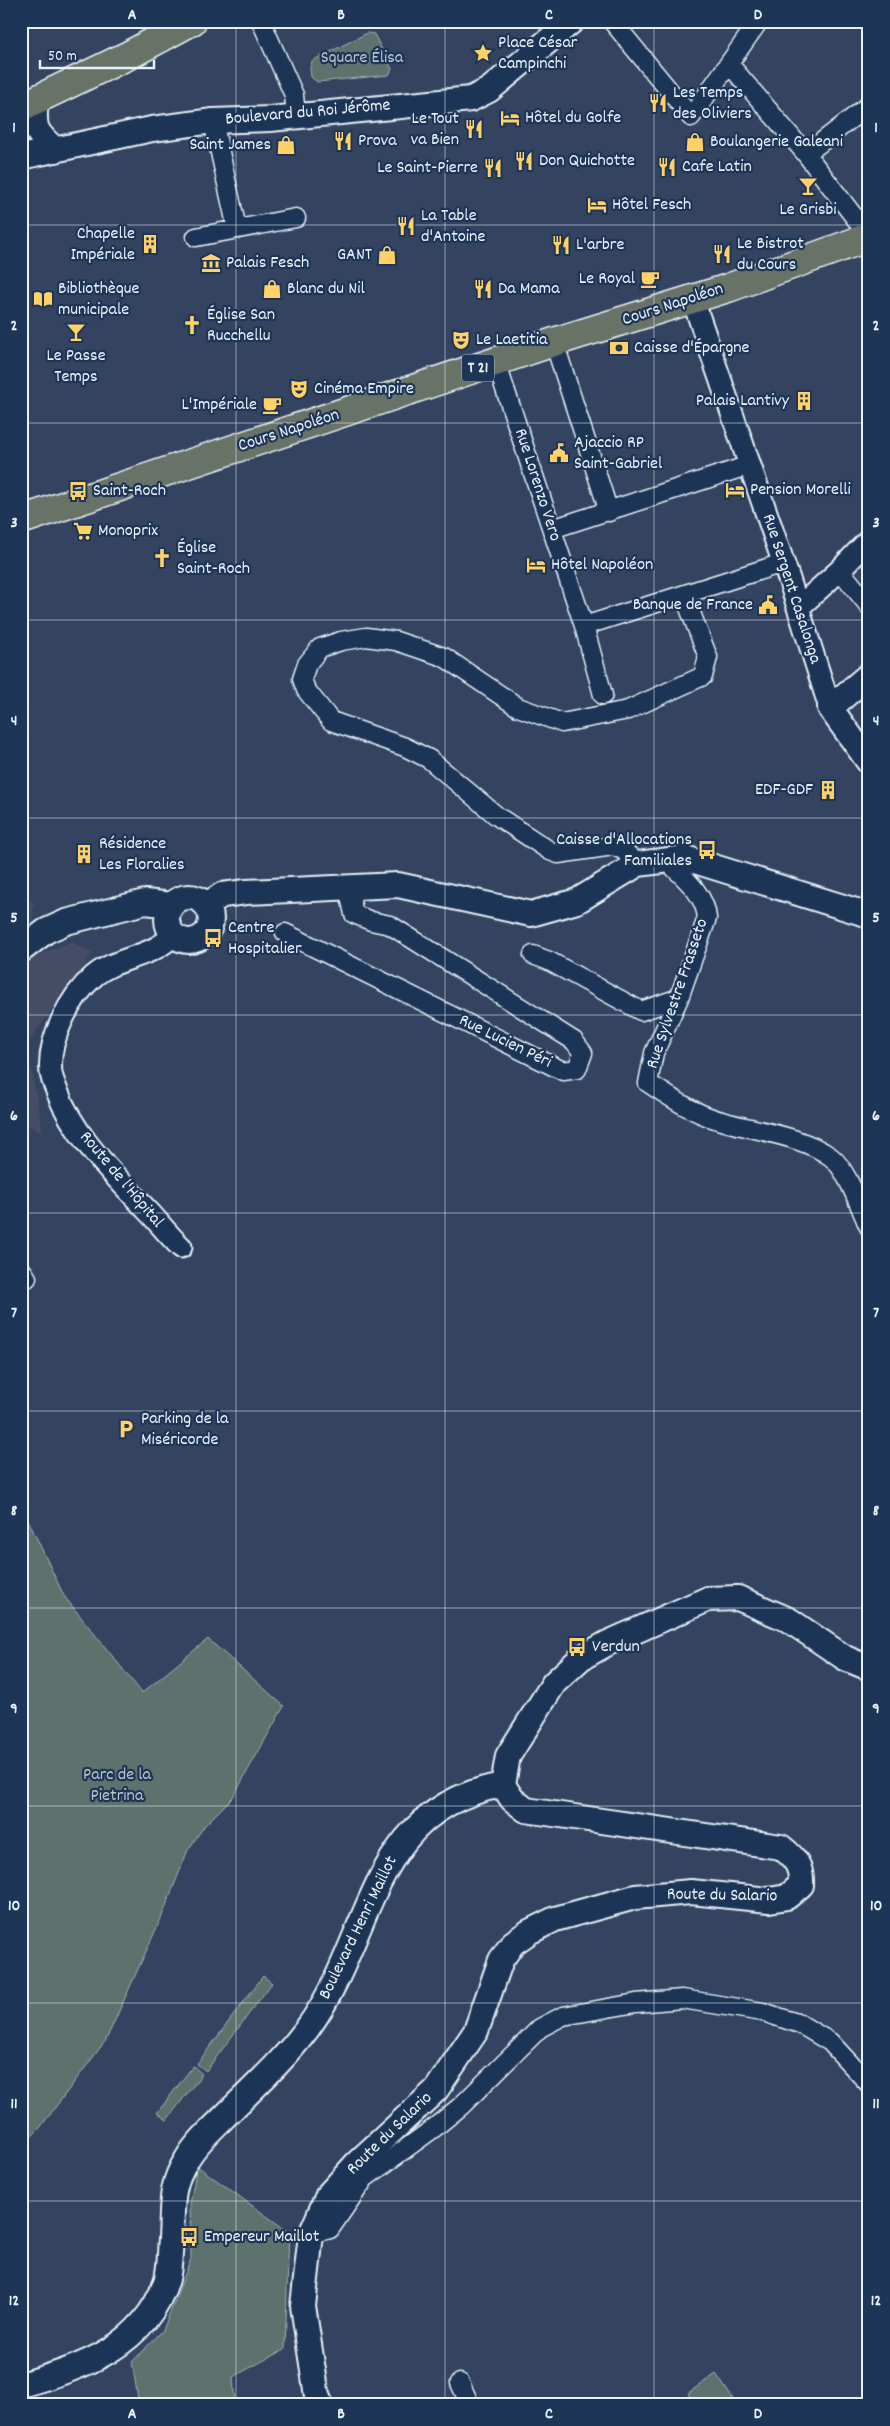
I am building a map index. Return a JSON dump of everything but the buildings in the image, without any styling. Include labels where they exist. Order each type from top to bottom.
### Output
[{"type":"main road","points":[[56,150],[40,137],[29,104],[129,55],[192,21]]},
{"type":"main road","name":"Boulevard du Roi Jérôme","points":[[21,157],[152,129],[213,121],[296,116],[472,99],[488,90],[572,21]]},
{"type":"main road","name":"Cours Napoléon","points":[[21,520],[554,342],[693,300],[869,237]]},
{"type":"main road","points":[[869,675],[830,708],[869,762]]},
{"type":"main road","points":[[206,905],[222,895],[238,893],[398,885],[531,914],[577,901],[638,864],[665,859],[685,858],[869,915]]},
{"type":"main road","points":[[188,897],[199,900],[206,905],[211,918],[210,925],[202,937],[187,941],[174,934],[167,917],[172,905],[177,900],[188,897]]},
{"type":"main road","points":[[21,950],[46,931],[66,922],[145,902],[172,905]]},
{"type":"main road","points":[[503,1785],[508,1756],[554,1683],[581,1658],[608,1643],[708,1600],[738,1598],[788,1620],[845,1658],[869,1668]]},
{"type":"main road","name":"Route du Salario","points":[[321,2405],[317,2396],[303,2306],[311,2234],[328,2196],[357,2163],[436,2090],[476,2031],[501,1960],[513,1943],[529,1932],[555,1919],[635,1897],[691,1892],[768,1900],[788,1897],[801,1885],[802,1872],[795,1858],[781,1847],[526,1810],[512,1799],[503,1785]]},
{"type":"main road","name":"Boulevard Henri Maillot","points":[[21,2385],[76,2369],[108,2352],[149,2316],[167,2276],[174,2183],[188,2157],[291,2050],[309,2027],[332,1985],[388,1865],[419,1823],[440,1807],[464,1796],[503,1785]]},
{"type":"street","points":[[261,21],[294,95],[296,116]]},
{"type":"street","points":[[612,21],[691,117],[730,65],[759,21]]},
{"type":"street","points":[[730,65],[806,154],[869,237]]},
{"type":"street","points":[[806,154],[869,105]]},
{"type":"street","points":[[213,121],[237,229]]},
{"type":"street","points":[[196,236],[296,218]]},
{"type":"street","name":"Rue Sergent Casalonga","points":[[693,300],[783,563],[830,708]]},
{"type":"street","points":[[554,342],[609,512]]},
{"type":"street","name":"Rue Lorenzo Vero","points":[[496,362],[584,626],[603,695]]},
{"type":"street","points":[[552,529],[750,465]]},
{"type":"street","points":[[798,608],[840,570],[869,540]]},
{"type":"street","points":[[584,626],[684,596],[783,563]]},
{"type":"street","points":[[840,570],[869,606]]},
{"type":"street","points":[[638,864],[623,850],[613,846],[558,854],[550,851],[498,816],[429,759],[405,747],[331,722],[306,690],[302,679],[307,664],[320,648],[341,641],[366,637],[396,641],[444,657],[518,707],[562,723],[628,710],[703,676],[708,657],[684,596]]},
{"type":"street","name":"Rue Sylvestre Frasseto","points":[[665,859],[696,891],[706,905],[707,918],[679,998],[654,1053],[648,1084],[688,1109],[716,1119],[752,1127],[811,1146],[832,1157],[846,1177],[869,1227]]},
{"type":"street","name":"Rue Lucien Péri","points":[[285,933],[563,1071],[577,1069],[583,1053],[574,1041],[390,925],[371,921],[354,914],[348,887]]},
{"type":"street","name":"Route de l'Hôpital","points":[[174,934],[167,942],[148,953],[117,963],[94,976],[67,1009],[54,1039],[51,1074],[63,1106],[91,1150],[181,1248]]},
{"type":"street","points":[[533,955],[549,961],[641,1011],[679,998]]},
{"type":"street","points":[[311,2234],[330,2229],[365,2178],[461,2106],[540,2028],[563,2016],[636,2003],[682,1998],[763,2012],[800,2024],[830,2042],[869,2084]]},
{"type":"street","points":[[460,2383],[470,2405]]},
{"type":"shaded area","points":[[21,893],[34,903],[32,924],[21,933]]},
{"type":"shaded area","points":[[71,942],[93,953],[27,1044],[43,1132],[21,1123],[21,962]]},
{"type":"green space","name":"Square Élisa","points":[[367,33],[374,34],[392,69],[389,75],[317,82],[311,77],[310,67],[312,61]]},
{"type":"green space","name":"Parc de la Pietrina","points":[[21,1505],[64,1596],[142,1693],[208,1639],[284,1706],[233,1797],[205,1825],[188,1850],[162,1916],[106,2040],[39,2129],[27,2141],[21,2142]]},
{"type":"green space","points":[[263,1976],[272,1983],[206,2071],[197,2064]]},
{"type":"green space","points":[[193,2066],[202,2074],[167,2120],[157,2113]]},
{"type":"green space","points":[[197,2166],[289,2232],[285,2349],[233,2377],[235,2405],[139,2405],[132,2362],[163,2330],[191,2259],[190,2204]]},
{"type":"green space","points":[[716,2374],[737,2405],[695,2405],[688,2393]]},
{"type":"place","name":"Place César Campinchi","points":[[483,53]]},
{"type":"place","name":"Les Temps des Oliviers","points":[[658,103]]},
{"type":"place","name":"Hôtel du Golfe","points":[[510,118]]},
{"type":"place","name":"Le Tout va Bien","points":[[474,129]]},
{"type":"place","name":"Prova","points":[[343,141]]},
{"type":"place","name":"Boulangerie Galeani","points":[[695,142]]},
{"type":"place","name":"Saint James","points":[[286,145]]},
{"type":"place","name":"Don Quichotte","points":[[524,161]]},
{"type":"place","name":"Cafe Latin","points":[[667,167]]},
{"type":"place","name":"Le Saint-Pierre","points":[[493,168]]},
{"type":"place","name":"Le Grisbi","points":[[808,186]]},
{"type":"place","name":"Hôtel Fesch","points":[[597,205]]},
{"type":"place","name":"La Table d'Antoine","points":[[406,226]]},
{"type":"place","name":"Chapelle Impériale","points":[[150,244]]},
{"type":"place","name":"L'arbre","points":[[561,245]]},
{"type":"place","name":"Le Bistrot du Cours","points":[[722,254]]},
{"type":"place","name":"GANT","points":[[387,255]]},
{"type":"place","name":"Palais Fesch","points":[[211,263]]},
{"type":"place","name":"Le Royal","points":[[650,279]]},
{"type":"place","name":"Blanc du Nil","points":[[272,289]]},
{"type":"place","name":"Da Mama","points":[[483,289]]},
{"type":"place","name":"Bibliothèque municipale","points":[[43,299]]},
{"type":"place","name":"Église San Rucchellu","points":[[192,325]]},
{"type":"place","name":"Le Passe Temps","points":[[76,332]]},
{"type":"place","name":"Le Laetitia","points":[[461,340]]},
{"type":"place","name":"Caisse d'Épargne","points":[[619,348]]},
{"type":"place","name":"Cinéma Empire","points":[[299,389]]},
{"type":"place","name":"Palais Lantivy","points":[[804,401]]},
{"type":"place","name":"L'Impériale","points":[[272,405]]},
{"type":"place","name":"Ajaccio RP Saint-Gabriel","points":[[559,453]]},
{"type":"place","name":"Pension Morelli","points":[[735,490]]},
{"type":"place","name":"Saint-Roch","points":[[78,491]]},
{"type":"place","name":"Monoprix","points":[[83,531]]},
{"type":"place","name":"Église Saint-Roch","points":[[162,558]]},
{"type":"place","name":"Hôtel Napoléon","points":[[536,565]]},
{"type":"place","name":"Banque de France","points":[[768,605]]},
{"type":"place","name":"EDF-GDF","points":[[828,790]]},
{"type":"place","name":"Caisse d'Allocations Familiales","points":[[707,850]]},
{"type":"place","name":"Résidence Les Floralies","points":[[84,854]]},
{"type":"place","name":"Centre Hospitalier","points":[[213,938]]},
{"type":"place","name":"Parking de la Miséricorde","points":[[126,1429]]},
{"type":"place","name":"Verdun","points":[[577,1647]]},
{"type":"place","name":"Empereur Maillot","points":[[189,2237]]}]
